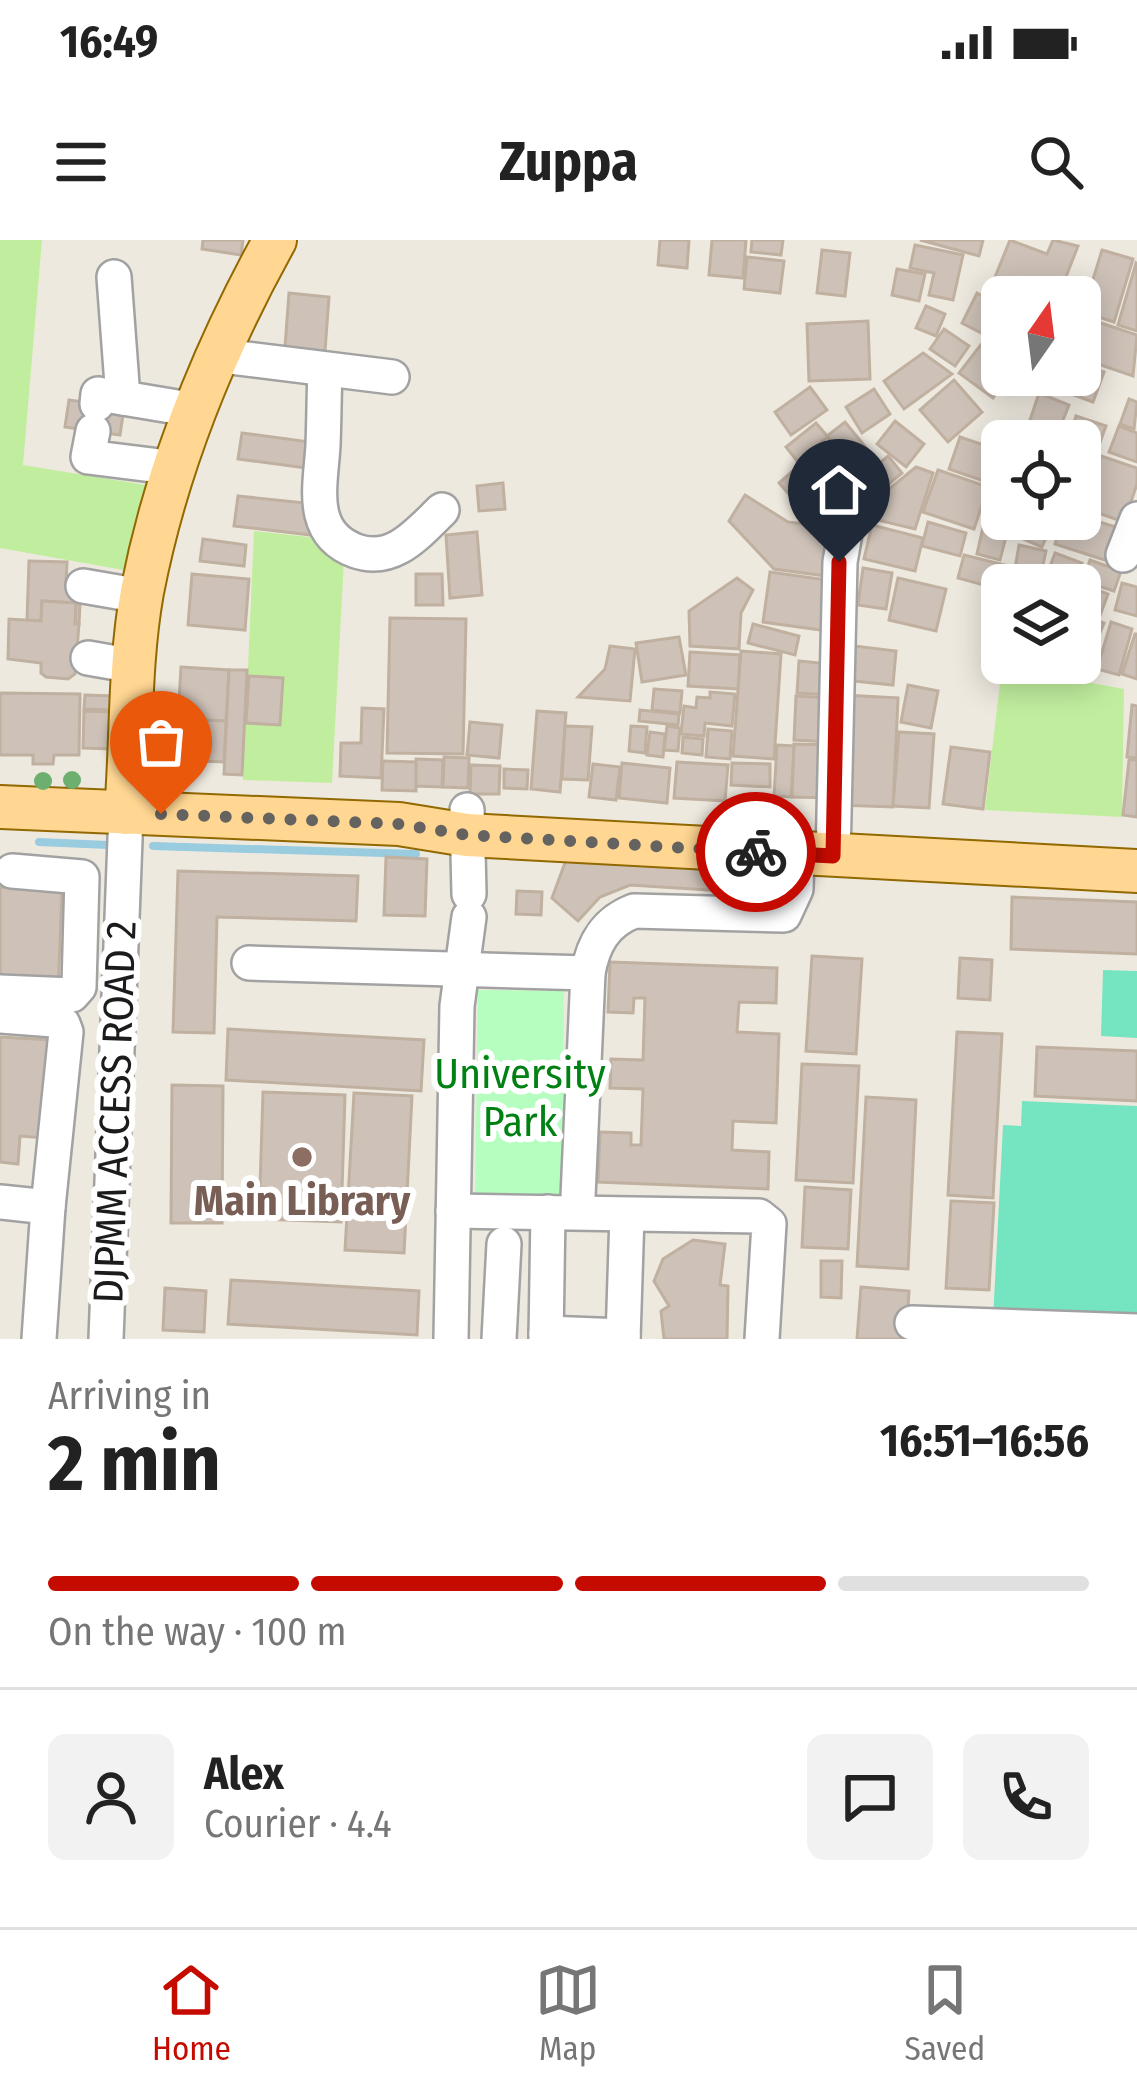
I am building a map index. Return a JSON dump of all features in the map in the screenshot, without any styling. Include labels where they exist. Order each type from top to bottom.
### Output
[{"type":"main road","points":[[126,813],[141,596],[214,355],[275,240]]},
{"type":"main road","points":[[0,807],[398,824],[467,822],[1137,871]]},
{"type":"main road","points":[[821,847],[1137,844]]},
{"type":"street","points":[[114,277],[104,411],[88,457],[176,469]]},
{"type":"street","points":[[214,355],[392,377]]},
{"type":"street","points":[[325,370],[323,453],[317,478],[321,515],[330,534],[353,550],[383,556],[409,542],[442,510]]},
{"type":"street","points":[[104,411],[195,410]]},
{"type":"street","points":[[627,1215],[623,1338],[546,1336],[568,1207],[588,973],[606,928],[634,911],[784,915],[821,847],[839,562],[852,494]]},
{"type":"street","points":[[1123,555],[1137,519]]},
{"type":"street","points":[[83,586],[141,596]]},
{"type":"street","points":[[88,658],[134,666]]},
{"type":"street","name":"DJPMM ACCESS ROAD 2","points":[[106,1339],[126,813]]},
{"type":"street","points":[[451,1339],[457,1006],[468,915],[467,822]]},
{"type":"street","points":[[0,992],[72,995],[79,987],[82,877],[13,871]]},
{"type":"street","points":[[249,963],[588,973]]},
{"type":"street","points":[[0,1016],[54,1020],[66,1032],[39,1339]]},
{"type":"street","points":[[0,1202],[48,1207]]},
{"type":"street","points":[[568,1207],[627,1215],[778,1214]]},
{"type":"street","points":[[453,1211],[568,1207],[778,1214]]},
{"type":"street","points":[[762,1339],[778,1214]]},
{"type":"street","points":[[499,1339],[504,1244]]},
{"type":"street","points":[[912,1323],[1137,1331]]},
{"type":"green space","points":[[0,240],[42,240],[23,465],[152,486],[129,571],[0,548]]},
{"type":"green space","points":[[254,531],[345,541],[332,783],[243,780]]},
{"type":"green space","points":[[1000,684],[1097,684],[1124,689],[1122,817],[985,810]]},
{"type":"green space","points":[[1103,970],[1137,971],[1137,1038],[1101,1036]]},
{"type":"green space","name":"University Park","points":[[478,990],[564,991],[562,1206],[475,1205]]},
{"type":"green space","points":[[1022,1101],[1137,1106],[1137,1325],[993,1320],[1003,1125],[1021,1126]]},
{"type":"building","points":[[203,240],[243,240],[241,255],[202,249]]},
{"type":"building","points":[[660,240],[689,240],[687,268],[658,265]]},
{"type":"building","points":[[712,240],[746,240],[743,278],[709,275]]},
{"type":"building","points":[[752,240],[783,240],[781,255],[751,252]]},
{"type":"building","points":[[920,240],[983,240],[979,256]]},
{"type":"building","points":[[1010,240],[1047,254],[1053,240],[1078,246],[1066,276],[995,276]]},
{"type":"building","points":[[915,245],[963,255],[953,300],[929,295],[934,273],[910,268]]},
{"type":"building","points":[[822,250],[850,253],[845,296],[817,293]]},
{"type":"building","points":[[1102,250],[1133,259],[1114,322],[1101,318],[1101,276],[1094,276]]},
{"type":"building","points":[[747,257],[784,261],[780,293],[744,289]]},
{"type":"building","points":[[1137,264],[1137,331],[1118,325]]},
{"type":"building","points":[[897,269],[925,274],[919,301],[892,295]]},
{"type":"building","points":[[289,293],[329,297],[325,351],[285,347]]},
{"type":"building","points":[[977,293],[981,295],[981,333],[962,323]]},
{"type":"building","points":[[926,306],[945,314],[936,336],[916,328]]},
{"type":"building","points":[[868,321],[870,379],[809,381],[807,324]]},
{"type":"building","points":[[1101,323],[1137,335],[1133,376],[1101,365]]},
{"type":"building","points":[[944,329],[969,346],[955,366],[930,349]]},
{"type":"building","points":[[981,345],[981,389],[959,373]]},
{"type":"building","points":[[923,353],[952,374],[904,409],[884,381]]},
{"type":"building","points":[[954,380],[982,412],[948,442],[920,410]]},
{"type":"building","points":[[810,387],[827,410],[791,435],[775,412]]},
{"type":"building","points":[[874,389],[890,414],[862,433],[846,407]]},
{"type":"building","points":[[1038,396],[1069,405],[1063,420],[1030,420]]},
{"type":"building","points":[[1129,399],[1137,402],[1134,429],[1120,424]]},
{"type":"building","points":[[69,400],[124,408],[120,435],[65,427]]},
{"type":"building","points":[[895,421],[924,444],[906,467],[877,444]]},
{"type":"building","points":[[845,422],[877,461],[858,478],[827,436]]},
{"type":"building","points":[[816,423],[828,437],[797,461],[786,447]]},
{"type":"building","points":[[1119,426],[1137,433],[1137,462],[1109,452]]},
{"type":"building","points":[[242,433],[317,443],[314,469],[238,459]]},
{"type":"building","points":[[960,437],[981,444],[981,480],[949,469]]},
{"type":"building","points":[[835,449],[856,479],[843,488],[819,461]]},
{"type":"building","points":[[811,455],[842,490],[810,518],[779,483]]},
{"type":"building","points":[[888,456],[902,473],[878,493],[864,476]]},
{"type":"building","points":[[1101,456],[1137,468],[1137,484],[1124,522],[1101,514]]},
{"type":"building","points":[[916,467],[933,473],[915,529],[869,518],[873,502]]},
{"type":"building","points":[[938,470],[981,485],[981,508],[974,529],[923,512]]},
{"type":"building","points":[[503,483],[505,509],[479,511],[477,486]]},
{"type":"building","points":[[745,495],[788,522],[834,527],[833,577],[774,569],[729,521]]},
{"type":"building","points":[[238,496],[315,504],[311,535],[234,526]]},
{"type":"building","points":[[928,522],[966,533],[960,556],[922,546]]},
{"type":"building","points":[[1101,522],[1119,528],[1108,561],[1055,544],[1056,540],[1101,540]]},
{"type":"building","points":[[872,525],[923,538],[915,571],[864,559]]},
{"type":"building","points":[[477,532],[482,595],[450,598],[446,535]]},
{"type":"building","points":[[981,536],[981,540],[1005,540],[1000,560],[977,554]]},
{"type":"building","points":[[203,539],[246,545],[244,566],[200,561]]},
{"type":"building","points":[[1019,545],[1046,551],[1043,564],[1016,564]]},
{"type":"building","points":[[1055,553],[1082,563],[1082,564],[1051,564]]},
{"type":"building","points":[[964,555],[1001,564],[981,564],[981,584],[958,578]]},
{"type":"building","points":[[1090,560],[1121,571],[1114,591],[1101,587],[1101,564],[1089,564]]},
{"type":"building","points":[[29,561],[67,562],[66,583],[81,584],[79,624],[75,624],[76,603],[42,601],[41,621],[27,620]]},
{"type":"building","points":[[863,568],[892,573],[886,609],[858,605]]},
{"type":"building","points":[[770,572],[834,581],[828,631],[763,622]]},
{"type":"building","points":[[192,574],[249,579],[245,630],[188,625]]},
{"type":"building","points":[[416,574],[442,574],[443,605],[416,605]]},
{"type":"building","points":[[737,578],[753,590],[741,613],[739,649],[690,646],[689,611]]},
{"type":"building","points":[[898,578],[946,589],[936,631],[889,620]]},
{"type":"building","points":[[1122,583],[1137,587],[1137,616],[1115,610]]},
{"type":"building","points":[[42,601],[76,603],[75,674],[68,679],[46,677],[41,663],[8,659],[9,619],[41,621]]},
{"type":"building","points":[[390,618],[466,619],[463,754],[387,753]]},
{"type":"building","points":[[1111,622],[1132,629],[1119,675],[1101,670]]},
{"type":"building","points":[[753,624],[799,636],[795,655],[748,643]]},
{"type":"building","points":[[1137,634],[1137,679],[1122,674]]},
{"type":"building","points":[[679,637],[686,675],[642,682],[636,643]]},
{"type":"building","points":[[846,645],[896,651],[893,685],[843,680]]},
{"type":"building","points":[[610,646],[635,649],[630,701],[578,697],[605,669]]},
{"type":"building","points":[[741,651],[781,654],[774,759],[733,756]]},
{"type":"building","points":[[690,652],[740,655],[738,689],[688,686]]},
{"type":"building","points":[[799,661],[831,664],[829,695],[797,693]]},
{"type":"building","points":[[181,667],[229,670],[226,721],[178,719]]},
{"type":"building","points":[[229,670],[247,670],[242,775],[224,774]]},
{"type":"building","points":[[249,676],[283,678],[280,725],[246,723]]},
{"type":"building","points":[[908,685],[938,691],[931,728],[901,722]]},
{"type":"building","points":[[654,689],[682,691],[680,713],[652,710]]},
{"type":"building","points":[[710,692],[735,694],[732,726],[705,723],[704,736],[681,734],[684,706],[696,708],[697,697],[710,698]]},
{"type":"building","points":[[0,693],[80,694],[79,755],[54,755],[53,764],[33,764],[33,755],[0,755]]},
{"type":"building","points":[[85,695],[113,696],[112,710],[84,709]]},
{"type":"building","points":[[843,695],[898,698],[893,807],[838,805]]},
{"type":"building","points":[[796,696],[832,698],[830,742],[794,740]]},
{"type":"building","points":[[1132,705],[1137,706],[1137,758],[1127,757]]},
{"type":"building","points":[[362,708],[384,709],[381,778],[340,776],[341,743],[361,743]]},
{"type":"building","points":[[640,710],[679,714],[678,725],[639,721]]},
{"type":"building","points":[[84,711],[112,712],[111,749],[83,748]]},
{"type":"building","points":[[537,711],[566,713],[560,792],[531,789]]},
{"type":"building","points":[[178,719],[226,721],[224,762],[176,760]]},
{"type":"building","points":[[470,722],[502,725],[499,758],[467,755]]},
{"type":"building","points":[[565,726],[592,727],[588,780],[562,779]]},
{"type":"building","points":[[631,726],[647,727],[645,753],[629,751]]},
{"type":"building","points":[[667,726],[680,728],[678,751],[664,750]]},
{"type":"building","points":[[708,729],[732,731],[730,759],[706,757]]},
{"type":"building","points":[[650,732],[665,734],[663,757],[647,755]]},
{"type":"building","points":[[899,732],[934,734],[929,808],[893,806]]},
{"type":"building","points":[[683,737],[703,739],[702,755],[682,753]]},
{"type":"building","points":[[794,744],[833,745],[831,798],[792,797]]},
{"type":"building","points":[[777,745],[794,746],[791,797],[774,796]]},
{"type":"building","points":[[951,747],[990,752],[983,809],[943,804]]},
{"type":"building","points":[[444,757],[469,758],[468,788],[443,787]]},
{"type":"building","points":[[416,759],[443,760],[442,787],[415,786]]},
{"type":"building","points":[[1129,760],[1137,760],[1137,817],[1123,815]]},
{"type":"building","points":[[383,761],[416,762],[416,791],[382,790]]},
{"type":"building","points":[[677,762],[728,765],[725,801],[674,798]]},
{"type":"building","points":[[622,763],[670,768],[667,803],[619,798]]},
{"type":"building","points":[[732,763],[770,764],[770,787],[731,785]]},
{"type":"building","points":[[593,764],[620,767],[616,800],[589,797]]},
{"type":"building","points":[[471,765],[500,766],[499,794],[470,794]]},
{"type":"building","points":[[504,769],[528,770],[527,789],[504,788]]},
{"type":"building","points":[[386,857],[427,859],[425,916],[384,915]]},
{"type":"building","points":[[566,860],[757,871],[754,893],[630,885],[600,897],[578,921],[552,898]]},
{"type":"building","points":[[178,871],[358,876],[356,921],[217,917],[214,1033],[173,1032]]},
{"type":"building","points":[[0,887],[62,891],[58,993],[0,990]]},
{"type":"building","points":[[517,891],[542,892],[541,915],[516,914]]},
{"type":"building","points":[[1012,897],[1137,902],[1137,954],[1011,949]]},
{"type":"building","points":[[812,956],[862,959],[856,1054],[806,1051]]},
{"type":"building","points":[[960,958],[992,960],[990,1000],[958,998]]},
{"type":"building","points":[[610,962],[777,968],[776,1003],[739,1002],[737,1032],[779,1034],[776,1123],[733,1121],[732,1150],[769,1152],[768,1189],[598,1182],[600,1132],[631,1133],[631,1145],[641,1145],[643,1089],[610,1088],[611,1059],[643,1060],[645,998],[634,998],[633,1013],[608,1012]]},
{"type":"building","points":[[228,1029],[424,1040],[421,1091],[226,1080]]},
{"type":"building","points":[[957,1032],[1002,1034],[993,1198],[948,1195]]},
{"type":"building","points":[[0,1037],[51,1040],[45,1138],[20,1136],[18,1164],[0,1162]]},
{"type":"building","points":[[1037,1047],[1137,1051],[1137,1101],[1035,1096]]},
{"type":"building","points":[[802,1064],[859,1066],[853,1183],[796,1180]]},
{"type":"building","points":[[172,1085],[223,1086],[222,1223],[171,1223]]},
{"type":"building","name":"Main Library","points":[[263,1092],[345,1095],[341,1222],[259,1219]]},
{"type":"building","points":[[354,1093],[412,1096],[404,1253],[345,1250]]},
{"type":"building","points":[[866,1097],[916,1100],[908,1269],[857,1266]]},
{"type":"building","points":[[805,1187],[851,1190],[848,1249],[802,1247]]},
{"type":"building","points":[[951,1201],[994,1203],[989,1290],[946,1288]]},
{"type":"building","points":[[693,1240],[725,1244],[720,1285],[728,1286],[727,1339],[664,1339],[661,1311],[669,1306],[654,1281],[663,1259]]},
{"type":"building","points":[[821,1261],[842,1261],[841,1298],[821,1297]]},
{"type":"building","points":[[231,1280],[419,1291],[417,1335],[228,1324]]},
{"type":"building","points":[[861,1287],[909,1291],[906,1339],[857,1339]]},
{"type":"building","points":[[165,1288],[206,1291],[204,1332],[163,1330]]},
{"type":"waterway","points":[[39,842],[108,845]]},
{"type":"waterway","points":[[153,846],[416,854]]},
{"type":"way so far","points":[[161,814],[398,824],[467,835],[756,852]]},
{"type":"place","name":"Main Library","points":[[302,1157]]},
{"type":"route","points":[[756,852],[833,856],[839,562]]}]
